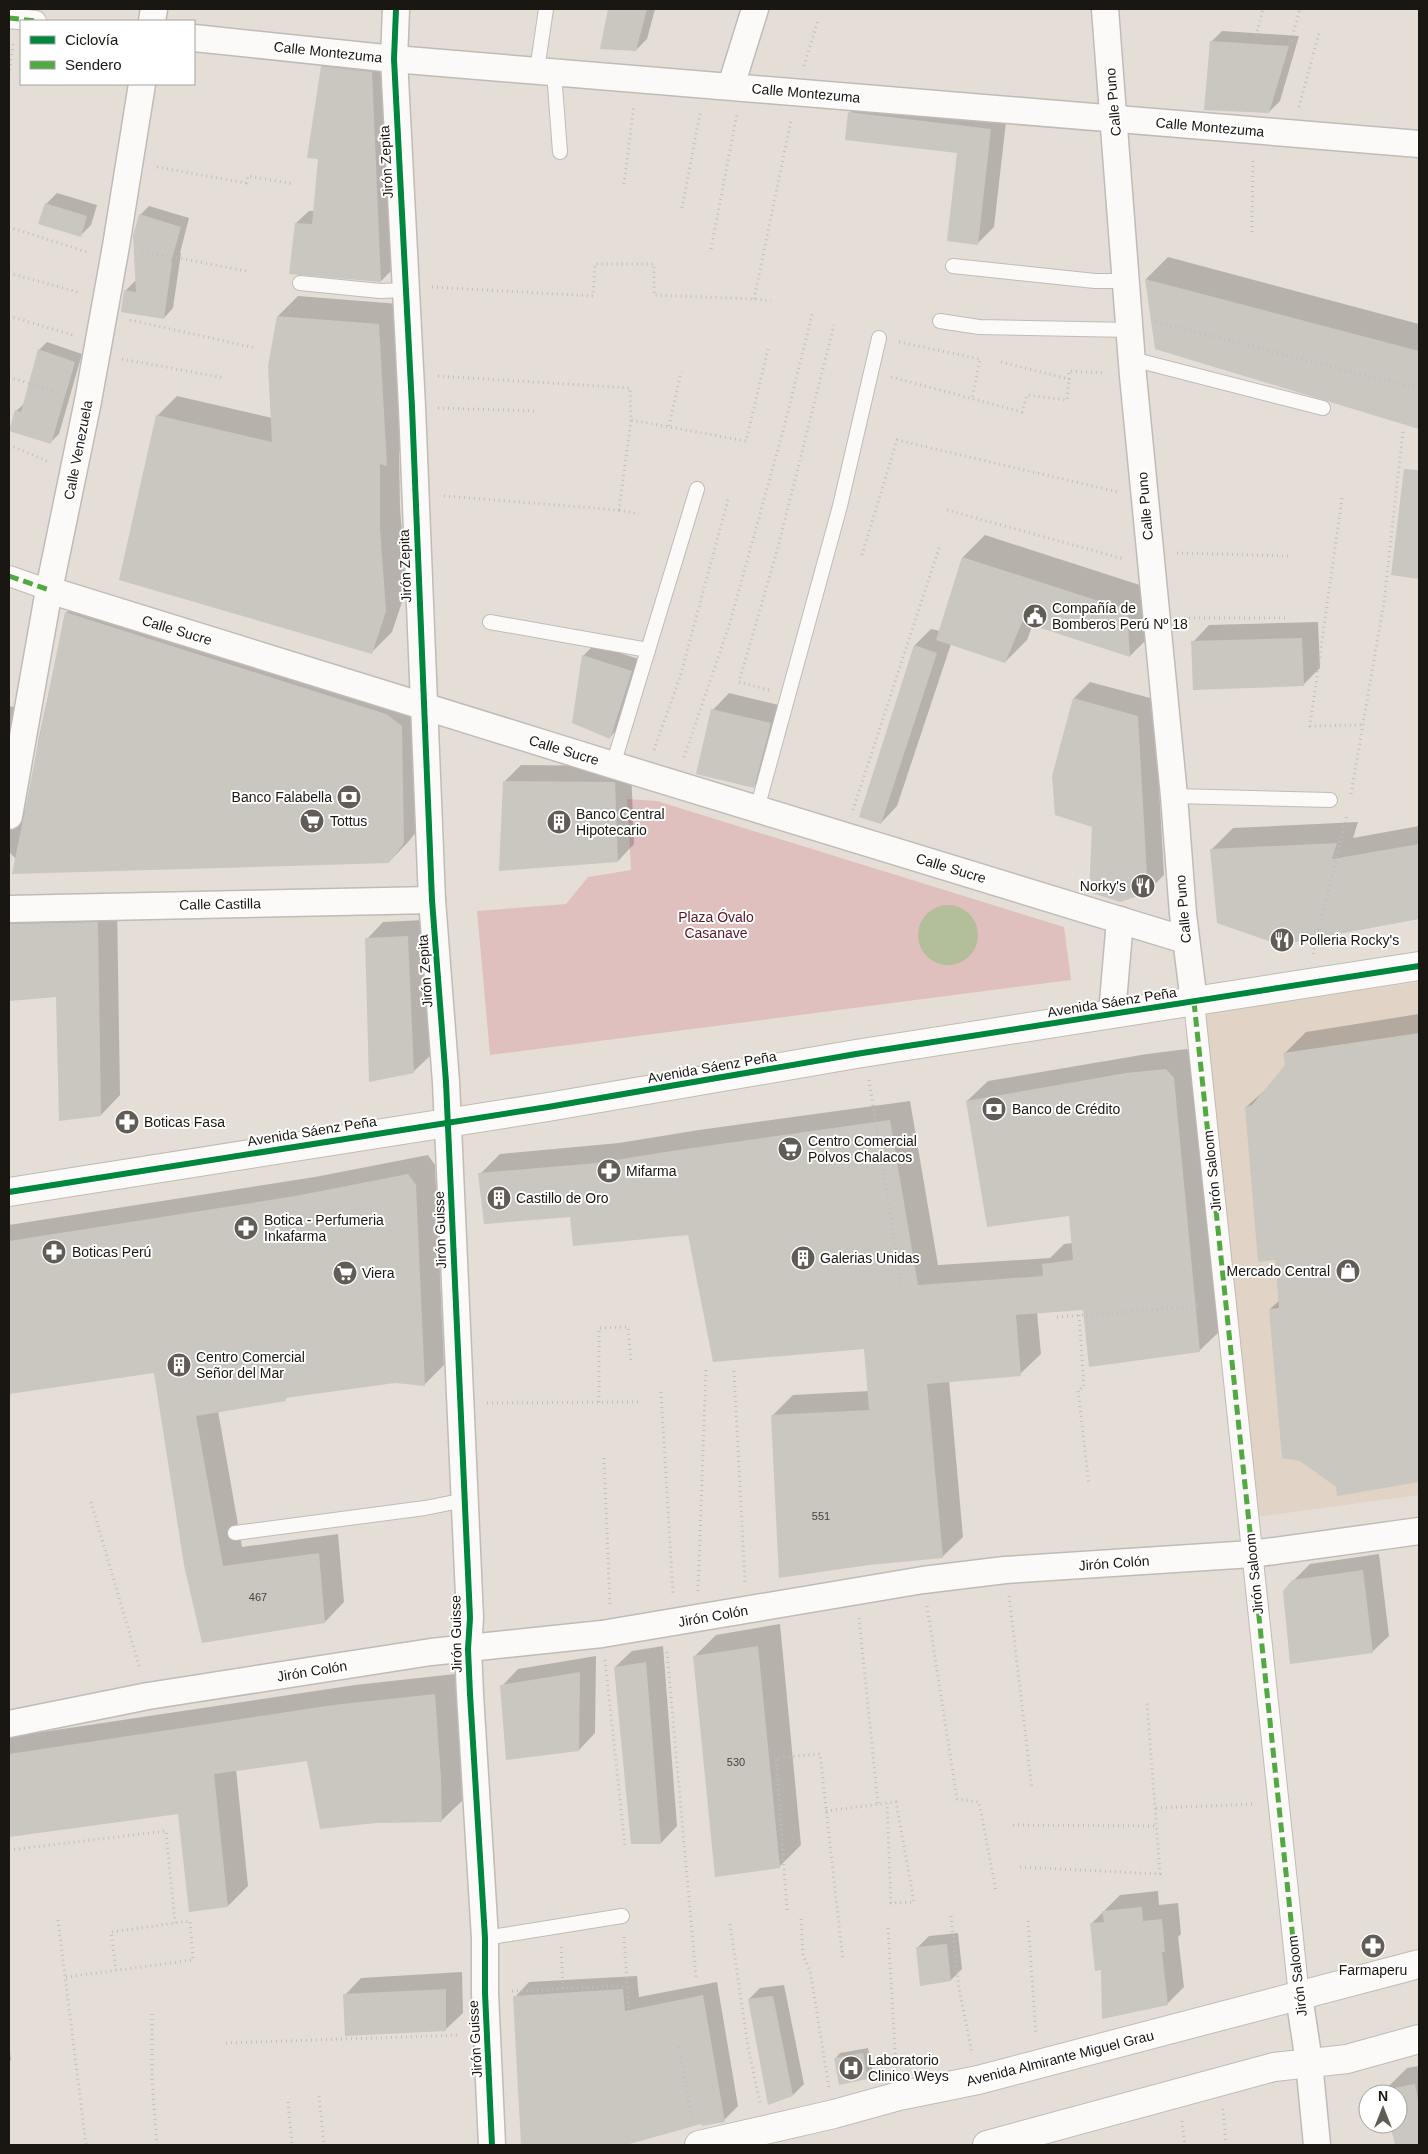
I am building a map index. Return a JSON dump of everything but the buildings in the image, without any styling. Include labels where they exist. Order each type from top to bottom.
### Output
[{"type":"street","name":"Jirón Zepita","points":[[396,9],[394,59],[412,407],[432,900],[448,1123]]},
{"type":"street","points":[[735,87],[755,9]]},
{"type":"street","name":"Calle Puno","points":[[1105,9],[1132,367],[1174,796],[1185,940],[1194,1002]]},
{"type":"street","name":"Calle Montezuma","points":[[195,38],[394,59],[1419,144]]},
{"type":"street","name":"Calle Venezuela","points":[[9,816],[49,590],[88,401],[96,348],[115,253],[142,85]]},
{"type":"street","name":"Calle Sucre","points":[[9,576],[423,707],[1185,940]]},
{"type":"street","name":"Calle Castilla","points":[[9,909],[432,900]]},
{"type":"street","points":[[1112,1014],[1120,920]]},
{"type":"street","name":"Avenida Sáenz Peña","points":[[9,1192],[448,1123],[865,1053],[1419,966]]},
{"type":"street","name":"Jirón Saloom","points":[[1194,1002],[1298,1996],[1309,2062],[1317,2145]]},
{"type":"street","name":"Jirón Guisse","points":[[448,1123],[470,1618],[468,1649],[486,1938],[486,1993],[492,2145]]},
{"type":"street","name":"Jirón Colón","points":[[9,1724],[148,1696],[431,1652],[607,1634],[922,1580],[1006,1570],[1252,1554],[1419,1531]]},
{"type":"street","name":"Avenida Almirante Miguel Grau","points":[[696,2136],[766,2130],[899,2096],[978,2080],[1419,1964]]},
{"type":"street","points":[[987,2145],[1274,2067],[1347,2059],[1419,2039]]},
{"type":"lane","points":[[546,9],[546,71],[560,152]]},
{"type":"lane","points":[[953,266],[1095,281],[1125,281]]},
{"type":"lane","points":[[300,283],[380,290],[405,288]]},
{"type":"lane","points":[[940,321],[979,327],[1128,322]]},
{"type":"lane","points":[[757,809],[840,506],[879,338]]},
{"type":"lane","points":[[1132,367],[1323,408]]},
{"type":"lane","points":[[613,765],[696,489]]},
{"type":"lane","points":[[490,622],[648,650]]},
{"type":"lane","points":[[1174,796],[1330,800]]},
{"type":"lane","points":[[235,1533],[425,1508],[464,1500]]},
{"type":"lane","points":[[486,1938],[622,1916]]},
{"type":"path","points":[[1256,36],[1263,9]]},
{"type":"path","points":[[1291,41],[1300,9]]},
{"type":"path","points":[[754,298],[796,92],[818,20]]},
{"type":"path","points":[[9,75],[20,25]]},
{"type":"path","points":[[1292,134],[1319,32]]},
{"type":"path","points":[[624,184],[638,79]]},
{"type":"path","points":[[682,208],[704,85]]},
{"type":"path","points":[[712,249],[738,112],[735,87]]},
{"type":"path","points":[[1252,232],[1254,131]]},
{"type":"path","points":[[130,162],[246,183],[248,176],[294,184]]},
{"type":"path","points":[[9,227],[115,253],[246,271]]},
{"type":"path","points":[[405,288],[593,296],[594,264],[654,264],[654,295],[754,298],[771,301]]},
{"type":"path","points":[[9,273],[105,307],[256,348]]},
{"type":"path","points":[[675,784],[729,626],[783,431],[813,311]]},
{"type":"path","points":[[9,316],[96,348],[225,378]]},
{"type":"path","points":[[1128,322],[1419,389]]},
{"type":"path","points":[[789,695],[739,682],[778,547],[834,325]]},
{"type":"path","points":[[879,338],[980,359],[972,398]]},
{"type":"path","points":[[631,420],[746,441],[768,349]]},
{"type":"path","points":[[1001,362],[1069,379]]},
{"type":"path","points":[[871,372],[1022,412],[1027,395],[1067,400],[1069,370],[1132,367]]},
{"type":"path","points":[[669,426],[681,372]]},
{"type":"path","points":[[410,374],[630,388],[631,420],[619,510]]},
{"type":"path","points":[[9,377],[88,401]]},
{"type":"path","points":[[412,407],[535,411]]},
{"type":"path","points":[[1350,799],[1384,602],[1403,431]]},
{"type":"path","points":[[862,555],[897,440],[1144,498]]},
{"type":"path","points":[[9,445],[74,472]]},
{"type":"path","points":[[415,494],[619,510],[639,514]]},
{"type":"path","points":[[645,775],[680,677],[729,496]]},
{"type":"path","points":[[1342,498],[1310,726],[1363,725]]},
{"type":"path","points":[[947,510],[1150,559],[1291,556]]},
{"type":"path","points":[[845,836],[940,545]]},
{"type":"path","points":[[1156,618],[1284,618]]},
{"type":"path","points":[[1306,984],[1348,808]]},
{"type":"path","points":[[865,1053],[901,1284]]},
{"type":"path","points":[[1057,1317],[1226,1304]]},
{"type":"path","points":[[1079,1315],[1084,1387],[1078,1390],[1089,1485]]},
{"type":"path","points":[[599,1402],[599,1328],[628,1327],[631,1362]]},
{"type":"path","points":[[679,1621],[706,1369]]},
{"type":"path","points":[[734,1371],[746,1610]]},
{"type":"path","points":[[661,1392],[679,1621],[696,1977]]},
{"type":"path","points":[[460,1403],[639,1402]]},
{"type":"path","points":[[604,1458],[607,1634],[625,1846]]},
{"type":"path","points":[[91,1502],[148,1696]]},
{"type":"path","points":[[1006,1570],[1032,1789]]},
{"type":"path","points":[[922,1580],[942,1692],[956,1799],[979,1802],[996,1892]]},
{"type":"path","points":[[856,1591],[878,1804]]},
{"type":"path","points":[[1020,1867],[1160,1874],[1147,1702]]},
{"type":"path","points":[[787,1910],[776,1758],[820,1754],[843,1961]]},
{"type":"path","points":[[826,1810],[887,1802],[896,1802],[914,1902],[891,1903],[887,1802]]},
{"type":"path","points":[[1156,1808],[1278,1804]]},
{"type":"path","points":[[1013,1825],[1157,1826]]},
{"type":"path","points":[[9,1850],[166,1831],[175,1923]]},
{"type":"path","points":[[951,1916],[959,1988],[978,2080]]},
{"type":"path","points":[[801,1919],[803,1955],[810,1971],[834,2114]]},
{"type":"path","points":[[58,1920],[86,2145]]},
{"type":"path","points":[[66,1977],[193,1960],[190,1921],[111,1932],[116,1970]]},
{"type":"path","points":[[1028,1921],[1038,2064]]},
{"type":"path","points":[[730,1924],[748,2047],[766,2130]]},
{"type":"path","points":[[888,1928],[899,2096]]},
{"type":"path","points":[[624,1936],[630,2009]]},
{"type":"path","points":[[561,1947],[563,1988]]},
{"type":"path","points":[[486,1993],[627,1986]]},
{"type":"path","points":[[152,2014],[152,2080],[157,2145]]},
{"type":"path","points":[[226,2044],[488,2034]]},
{"type":"path","points":[[679,2047],[696,2136]]},
{"type":"path","points":[[1220,2081],[1226,2145]]},
{"type":"path","points":[[319,2096],[324,2145]]},
{"type":"path","points":[[288,2102],[292,2145]]},
{"type":"shaded area","points":[[942,905],[954,905],[970,913],[976,923],[978,935],[976,947],[970,957],[954,965],[942,965],[926,957],[918,941],[918,929],[926,913]]},
{"type":"shaded area","name":"Mercado Central","points":[[1419,982],[1419,1495],[1249,1518],[1206,1013]]},
{"type":"green space","name":"Plaza Óvalo Casanave","points":[[627,799],[657,801],[1064,927],[1071,980],[490,1055],[477,911],[566,904],[588,877],[631,870]]},
{"type":"marked path","points":[[9,18],[27,20]]},
{"type":"marked path","points":[[9,576],[49,590]]},
{"type":"marked path","points":[[1194,1002],[1299,1996]]},
{"type":"cycle path","points":[[396,9],[394,59],[412,407],[432,900],[446,1082],[470,1618],[468,1649],[485,1938],[485,1993],[492,2145]]},
{"type":"cycle path","points":[[9,1192],[548,1107],[856,1054],[1419,966]]},
{"type":"place","name":"Compañía de Bomberos Perú Nº 18","points":[[1035,616]]},
{"type":"place","name":"Banco Falabella","points":[[349,797]]},
{"type":"place","name":"Tottus","points":[[312,821]]},
{"type":"place","name":"Banco Central Hipotecario","points":[[559,822]]},
{"type":"place","name":"Norky's","points":[[1143,886]]},
{"type":"place","name":"Polleria Rocky's","points":[[1282,940]]},
{"type":"place","name":"Banco de Crédito","points":[[994,1109]]},
{"type":"place","name":"Boticas Fasa","points":[[127,1122]]},
{"type":"place","name":"Centro Comercial Polvos Chalacos","points":[[790,1149]]},
{"type":"place","name":"Mifarma","points":[[609,1171]]},
{"type":"place","name":"Castillo de Oro","points":[[499,1198]]},
{"type":"place","name":"Botica - Perfumeria Inkafarma","points":[[246,1228]]},
{"type":"place","name":"Boticas Perú","points":[[54,1252]]},
{"type":"place","name":"Galerias Unidas","points":[[803,1258]]},
{"type":"place","name":"Mercado Central","points":[[1348,1271]]},
{"type":"place","name":"Viera","points":[[345,1273]]},
{"type":"place","name":"Centro Comercial Señor del Mar","points":[[179,1365]]},
{"type":"place","name":"Farmaperu","points":[[1373,1946]]},
{"type":"place","name":"Laboratorio Clinico Weys","points":[[851,2068]]}]
